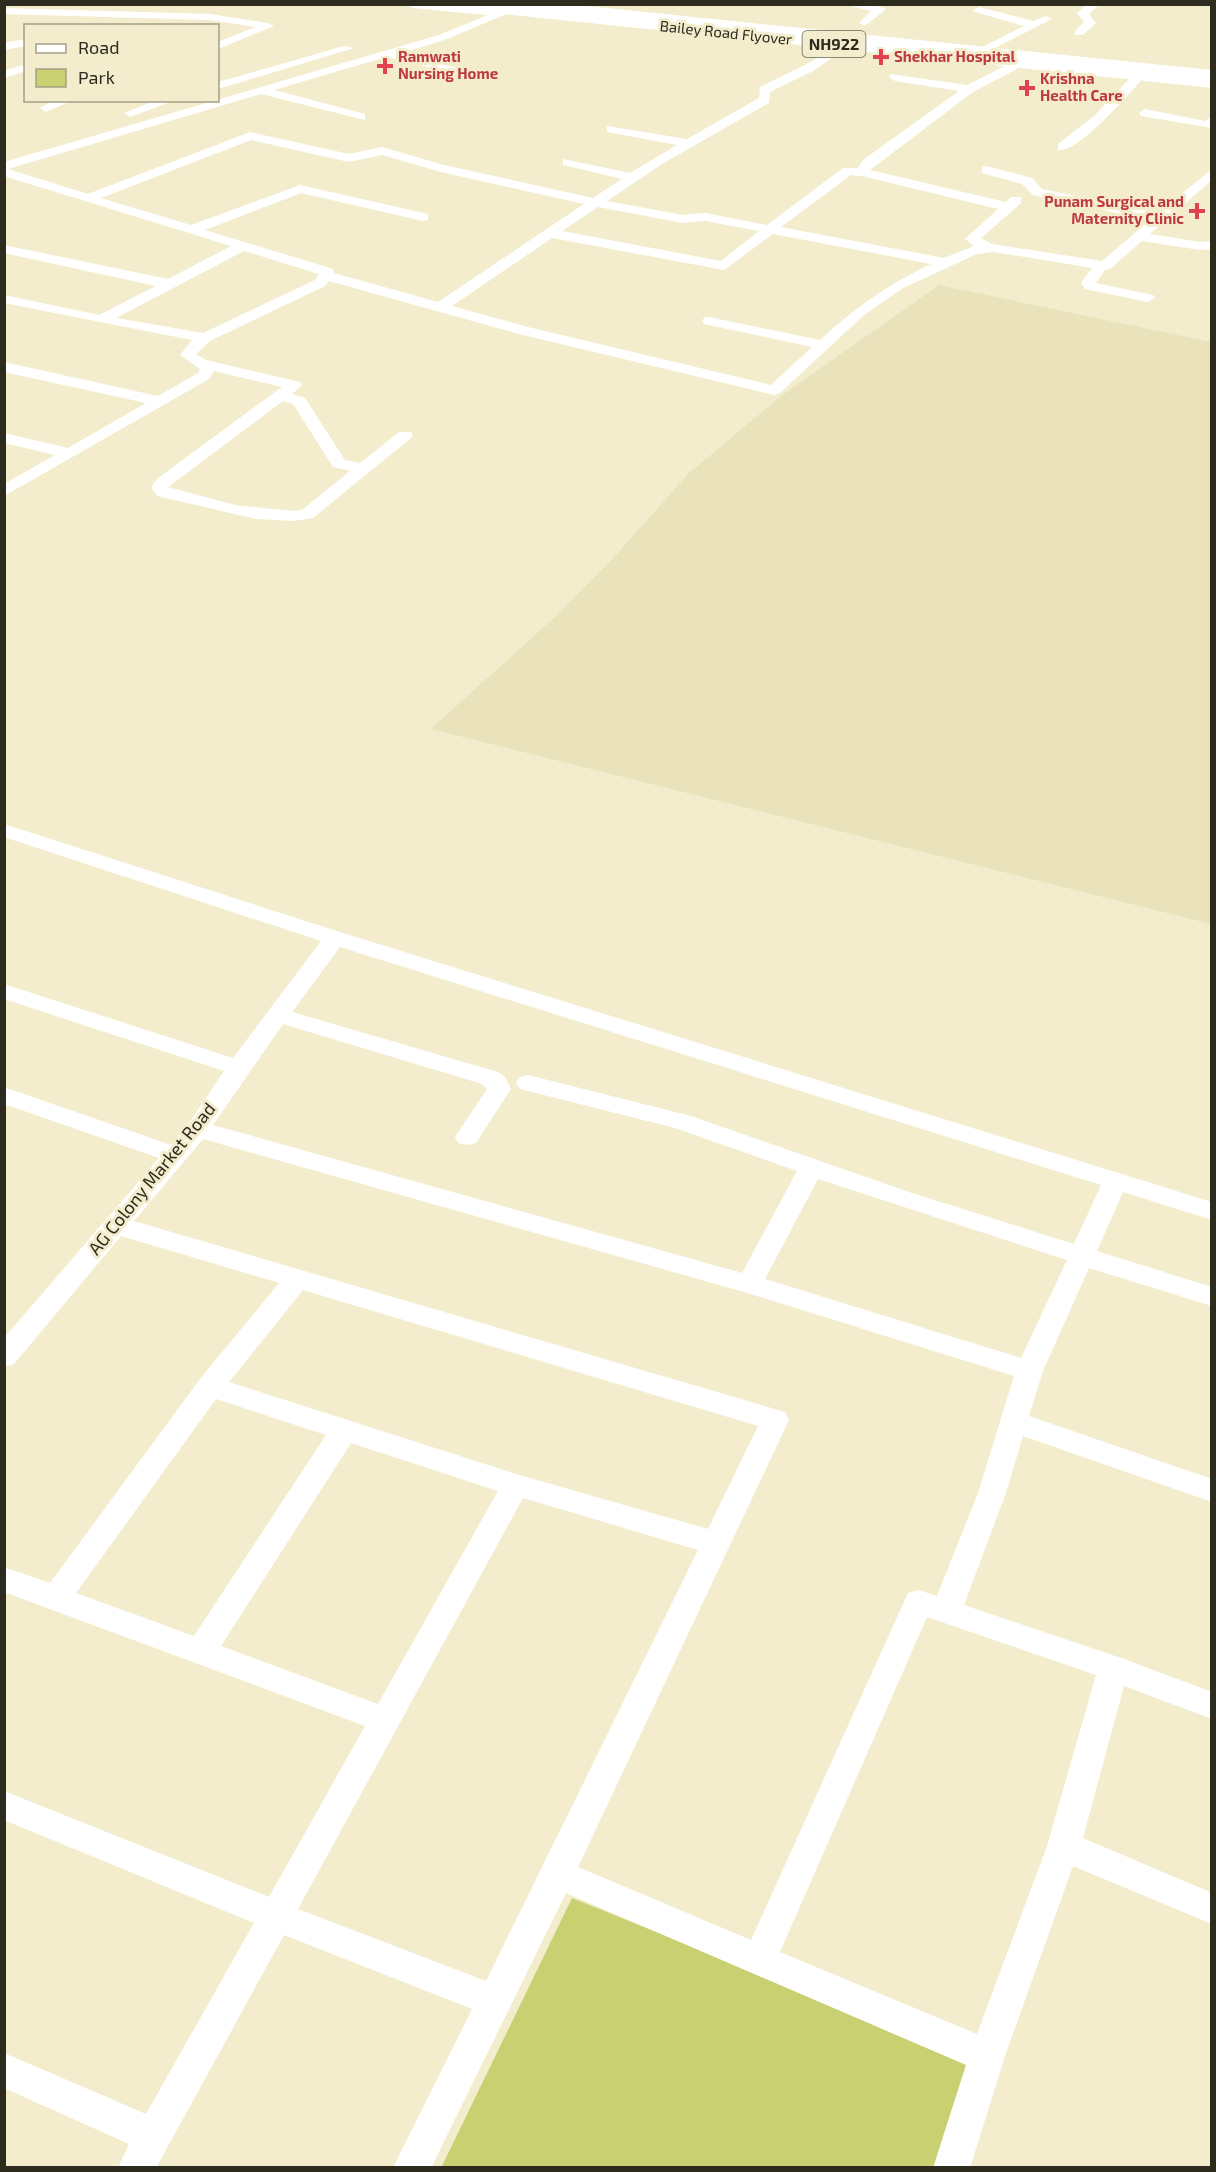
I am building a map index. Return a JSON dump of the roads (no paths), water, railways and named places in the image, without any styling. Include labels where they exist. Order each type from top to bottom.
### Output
[{"type":"highway","name":"Bailey Road Flyover","points":[[456,4],[1212,81]]},
{"type":"highway","name":"Bailey Road Flyover","points":[[496,9],[1212,81]]},
{"type":"main road","points":[[412,4],[682,21],[1013,66],[1136,79],[1212,81]]},
{"type":"main road","points":[[522,4],[548,12]]},
{"type":"main road","points":[[607,18],[644,4]]},
{"type":"main road","points":[[607,18],[667,4]]},
{"type":"main road","points":[[607,18],[670,30],[801,38],[841,47],[868,45],[981,52],[1212,81]]},
{"type":"main road","points":[[670,30],[682,21]]},
{"type":"street","points":[[142,24],[178,4]]},
{"type":"street","points":[[849,4],[880,9],[865,23]]},
{"type":"street","points":[[1079,33],[1090,23],[1083,13],[1095,4]]},
{"type":"street","points":[[434,26],[480,8]]},
{"type":"street","points":[[4,166],[262,91],[382,53],[443,37],[496,9]]},
{"type":"street","points":[[981,25],[999,9]]},
{"type":"street","points":[[979,10],[999,9],[1041,22],[981,52]]},
{"type":"street","points":[[4,11],[210,16],[268,26],[219,46]]},
{"type":"street","points":[[24,12],[67,24]]},
{"type":"street","points":[[74,24],[100,14]]},
{"type":"street","points":[[219,86],[358,45]]},
{"type":"street","points":[[439,308],[634,178],[689,143],[765,100],[764,90],[809,68],[841,47]]},
{"type":"street","points":[[382,53],[480,77]]},
{"type":"street","points":[[862,172],[868,163],[969,89],[1013,66]]},
{"type":"street","points":[[4,75],[24,68]]},
{"type":"street","points":[[894,77],[969,89]]},
{"type":"street","points":[[1063,147],[1098,118],[1136,79]]},
{"type":"street","points":[[262,91],[361,117]]},
{"type":"street","points":[[46,108],[62,102]]},
{"type":"street","points":[[118,117],[164,102]]},
{"type":"street","points":[[1145,113],[1207,125],[1212,122]]},
{"type":"street","points":[[611,129],[689,143]]},
{"type":"street","points":[[86,199],[250,136],[351,159],[382,152],[441,168],[598,203],[683,219],[702,217],[946,263]]},
{"type":"street","points":[[568,162],[634,178]]},
{"type":"street","points":[[1026,190],[1023,179],[993,166],[973,182],[994,189],[1026,190],[1162,218]]},
{"type":"street","points":[[4,172],[86,199],[326,270],[328,276]]},
{"type":"street","points":[[552,234],[724,266],[846,172],[862,172],[1009,207]]},
{"type":"street","points":[[328,276],[439,308],[774,390],[859,312],[898,285],[974,250],[989,248],[1100,267],[1110,265],[1212,173]]},
{"type":"street","points":[[194,230],[300,189],[423,217]]},
{"type":"street","points":[[989,248],[972,239],[1026,190]]},
{"type":"street","points":[[1141,237],[1200,246],[1212,245]]},
{"type":"street","points":[[101,320],[244,245]]},
{"type":"street","points":[[4,249],[169,284]]},
{"type":"street","points":[[1100,267],[1088,283],[1090,286],[1148,298]]},
{"type":"street","points":[[4,491],[204,376],[208,368],[188,355],[188,351],[205,338],[320,283],[328,276]]},
{"type":"street","points":[[4,299],[101,320],[205,338]]},
{"type":"street","points":[[709,321],[822,345]]},
{"type":"street","points":[[203,364],[294,384],[164,482],[160,490],[287,518],[307,514],[405,435]]},
{"type":"street","points":[[4,367],[160,400]]},
{"type":"street","points":[[279,395],[299,401],[339,463],[363,469]]},
{"type":"street","points":[[4,438],[70,453]]},
{"type":"street","points":[[4,830],[335,938],[1212,1211]]},
{"type":"street","name":"AG Colony Market Road","points":[[4,1357],[198,1129],[238,1068],[335,938]]},
{"type":"street","points":[[4,991],[238,1068]]},
{"type":"street","points":[[278,1015],[490,1078],[497,1083],[499,1089],[467,1137]]},
{"type":"street","points":[[528,1083],[682,1122],[1212,1298]]},
{"type":"street","points":[[4,1095],[175,1155]]},
{"type":"street","points":[[198,1129],[749,1284],[1029,1371]]},
{"type":"street","points":[[749,1284],[812,1167]]},
{"type":"street","points":[[946,1611],[992,1493],[1029,1371],[1116,1181]]},
{"type":"street","points":[[115,1225],[775,1420],[558,1874],[411,2168]]},
{"type":"street","points":[[56,1598],[210,1386],[297,1279]]},
{"type":"street","points":[[210,1386],[516,1485],[716,1543]]},
{"type":"street","points":[[1014,1422],[1212,1491]]},
{"type":"street","points":[[201,1652],[345,1429]]},
{"type":"street","points":[[135,2168],[516,1485]]},
{"type":"street","points":[[4,1579],[385,1720]]},
{"type":"street","points":[[760,1959],[920,1602],[1113,1668],[1212,1706]]},
{"type":"street","points":[[951,2168],[987,2055],[1064,1846],[1113,1668]]},
{"type":"street","points":[[4,1806],[276,1916],[495,2001]]},
{"type":"street","points":[[1064,1846],[1212,1909]]},
{"type":"street","points":[[558,1874],[987,2055]]},
{"type":"street","points":[[4,2070],[153,2136]]},
{"type":"place","name":"Shekhar Hospital","points":[[881,57]]},
{"type":"place","name":"Ramwati Nursing Home","points":[[385,66]]},
{"type":"place","name":"Krishna Health Care","points":[[1027,88]]},
{"type":"place","name":"Punam Surgical and Maternity Clinic","points":[[1197,211]]}]
